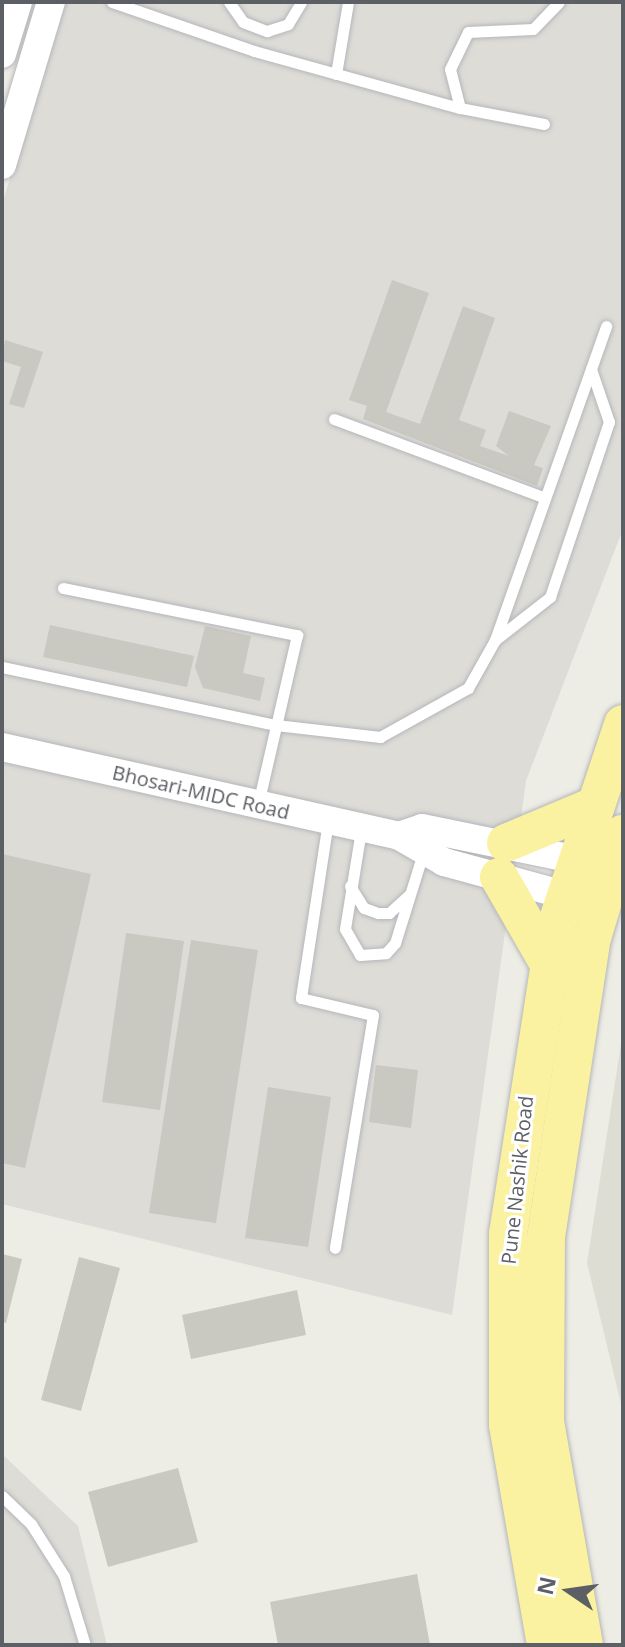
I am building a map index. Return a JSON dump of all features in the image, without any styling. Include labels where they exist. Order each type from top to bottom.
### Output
[{"type":"highway","name":"Pune Nashik Road","points":[[546,1645],[508,1425],[505,1325],[520,1129],[549,964],[565,895],[592,807],[623,724]]},
{"type":"highway","points":[[549,964],[502,860],[592,807]]},
{"type":"highway","name":"Pune Nashik Road","points":[[584,1645],[545,1421],[543,1325],[557,1135],[602,905],[618,852]]},
{"type":"street","points":[[2,54],[18,2]]},
{"type":"street","points":[[2,165],[51,2]]},
{"type":"street","name":"Bhosari-MIDC Road","points":[[2,747],[399,836],[423,852],[502,860],[576,859],[618,852]]},
{"type":"street","name":"Bhosari-MIDC Road","points":[[399,836],[422,828],[502,860],[565,895],[602,905]]},
{"type":"lane","points":[[112,2],[336,74],[460,108],[544,124]]},
{"type":"lane","points":[[229,2],[243,22],[267,31],[288,24],[301,2]]},
{"type":"lane","points":[[336,74],[348,2]]},
{"type":"lane","points":[[460,108],[450,69],[458,41],[481,28],[533,29],[559,2]]},
{"type":"lane","points":[[2,667],[276,725],[380,737],[468,688],[495,640],[606,326]]},
{"type":"lane","points":[[495,640],[550,597],[609,422],[591,369]]},
{"type":"lane","points":[[334,419],[545,498]]},
{"type":"lane","points":[[63,588],[297,635],[258,805]]},
{"type":"lane","points":[[328,820],[301,998],[373,1015],[335,1248]]},
{"type":"lane","points":[[362,828],[349,884],[351,948],[371,957],[395,943],[423,852]]},
{"type":"lane","points":[[349,884],[364,908],[378,913],[389,913],[412,892]]},
{"type":"lane","points":[[2,1496],[31,1524],[64,1576],[85,1645]]},
{"type":"shaded area","points":[[65,2],[623,2],[623,529],[526,781],[452,1315],[2,1204],[2,204]]},
{"type":"shaded area","points":[[623,1031],[623,1412],[587,1263]]},
{"type":"shaded area","points":[[2,1454],[78,1526],[107,1645],[2,1645]]},
{"type":"building","points":[[392,280],[429,293],[386,412],[420,424],[463,306],[495,318],[459,420],[486,430],[480,446],[509,456],[496,446],[509,411],[551,426],[534,465],[543,468],[537,486],[363,419],[367,406],[349,400]]},
{"type":"building","points":[[5,340],[43,352],[24,408],[9,404],[21,367],[2,361]]},
{"type":"building","points":[[50,625],[194,656],[187,687],[43,657]]},
{"type":"building","points":[[205,626],[251,636],[243,673],[265,678],[260,701],[203,688],[195,667]]},
{"type":"building","points":[[2,854],[91,874],[25,1168],[2,1163]]},
{"type":"building","points":[[126,933],[184,941],[160,1110],[102,1102]]},
{"type":"building","points":[[191,940],[258,950],[216,1223],[149,1213]]},
{"type":"building","points":[[376,1065],[418,1070],[411,1128],[369,1122]]},
{"type":"building","points":[[268,1087],[331,1097],[308,1247],[245,1238]]},
{"type":"building","points":[[2,1254],[22,1259],[6,1323],[2,1322]]},
{"type":"building","points":[[79,1257],[120,1268],[81,1411],[41,1400]]},
{"type":"building","points":[[297,1290],[306,1335],[191,1359],[182,1315]]},
{"type":"building","points":[[178,1468],[198,1542],[108,1567],[88,1492]]},
{"type":"building","points":[[417,1574],[430,1645],[278,1645],[270,1602]]}]
